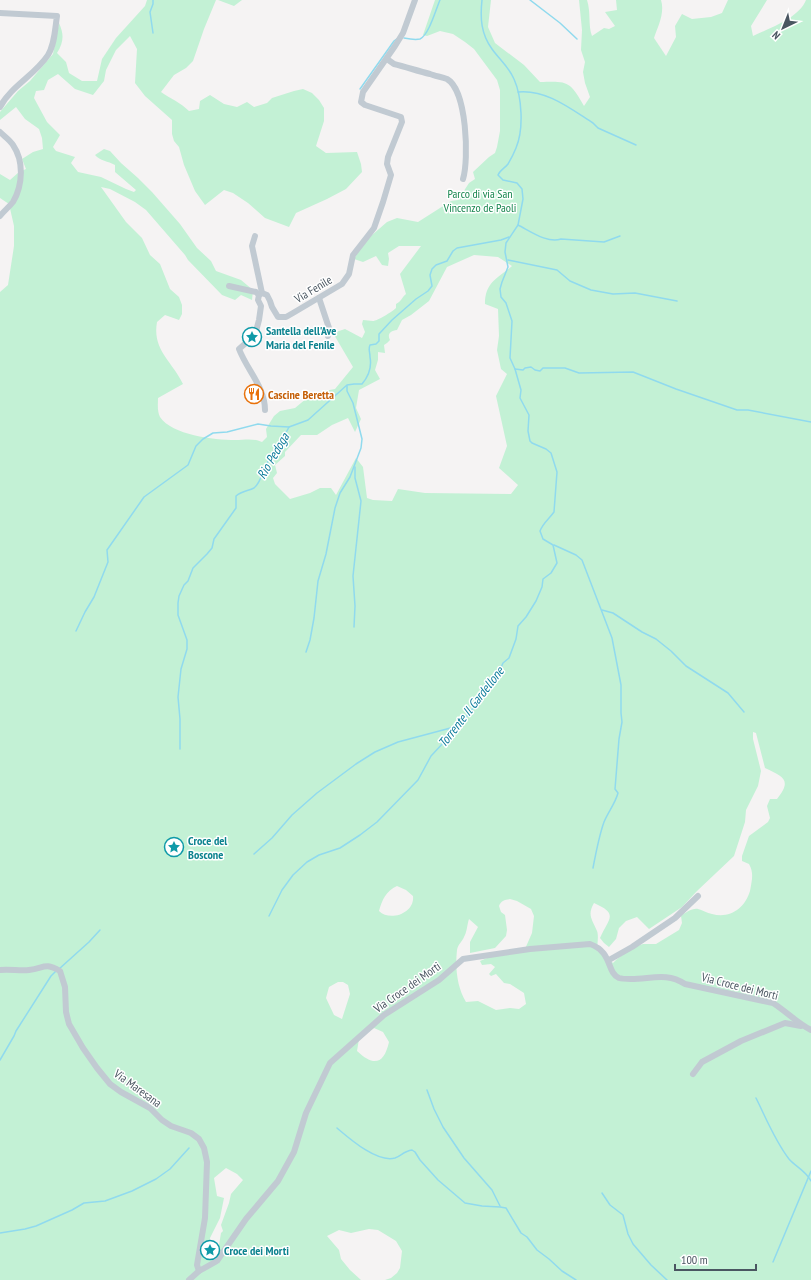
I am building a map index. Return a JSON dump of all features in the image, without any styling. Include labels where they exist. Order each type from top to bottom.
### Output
[{"type":"street","points":[[415,0],[402,32],[387,59],[394,64],[447,79],[455,86],[458,92],[464,119],[467,152],[466,170],[463,179]]},
{"type":"street","points":[[0,13],[57,16],[52,44],[48,54],[6,98],[0,107]]},
{"type":"street","name":"Via Fenile","points":[[261,294],[267,295],[278,317],[286,318],[342,284],[349,274],[353,255],[374,228],[391,175],[387,164],[388,157],[402,122],[401,117],[361,102],[363,92],[387,59]]},
{"type":"street","points":[[0,132],[16,149],[21,165],[21,178],[12,202],[0,216]]},
{"type":"street","points":[[255,236],[252,246],[261,294],[258,300],[261,306],[255,335],[239,349],[261,390],[265,410]]},
{"type":"street","points":[[229,286],[261,294]]},
{"type":"street","points":[[319,298],[329,328],[328,336]]},
{"type":"street","points":[[609,960],[632,947],[675,918],[698,896]]},
{"type":"street","name":"Via Croce dei Morti","points":[[189,1280],[199,1271],[212,1264],[220,1257],[246,1219],[278,1181],[294,1152],[306,1113],[330,1063],[384,1015],[439,980],[462,959],[530,949],[590,944],[596,946],[602,951],[609,960],[611,970],[621,979],[641,979],[660,976],[676,978],[685,984],[773,1003],[783,1009],[803,1026],[811,1030]]},
{"type":"street","name":"Via Maresana","points":[[0,970],[31,970],[43,966],[51,966],[60,971],[65,987],[66,1012],[69,1024],[83,1048],[110,1084],[121,1092],[150,1108],[162,1120],[171,1126],[191,1133],[199,1139],[204,1148],[207,1162],[205,1218],[197,1265],[199,1271]]},
{"type":"street","points":[[693,1074],[702,1062],[741,1041],[785,1023],[803,1026]]},
{"type":"green space","name":"Parco di via San Vincenzo de Paoli","points":[[147,0],[216,0],[193,61],[186,68],[174,75],[161,92],[189,111],[199,109],[200,101],[210,95],[224,104],[237,107],[247,102],[254,107],[267,103],[272,98],[303,89],[312,93],[324,108],[324,121],[316,146],[326,153],[357,152],[361,164],[362,172],[346,189],[296,213],[289,227],[265,218],[248,203],[233,193],[224,190],[205,205],[195,191],[184,165],[179,147],[174,141],[172,134],[172,120],[145,96],[135,83],[137,49],[130,36],[116,50],[106,70],[104,81],[93,95],[75,89],[58,74],[48,80],[44,90],[36,91],[34,98],[47,122],[60,135],[53,147],[56,151],[75,157],[71,163],[78,172],[101,177],[134,192],[136,190],[115,172],[115,165],[99,159],[95,155],[104,149],[110,151],[152,192],[180,224],[197,248],[211,261],[216,271],[241,280],[253,290],[252,300],[241,295],[235,300],[222,295],[188,260],[146,210],[135,202],[110,189],[101,187],[126,222],[142,238],[150,255],[160,264],[170,289],[179,297],[182,305],[182,314],[179,320],[165,315],[157,322],[156,332],[160,348],[183,384],[158,398],[158,410],[160,417],[174,428],[194,435],[216,439],[252,440],[262,442],[267,437],[266,429],[274,416],[280,411],[295,408],[313,393],[335,389],[353,367],[333,333],[345,329],[362,338],[365,332],[362,324],[363,320],[378,320],[396,308],[396,304],[406,294],[400,274],[421,246],[399,246],[388,253],[388,266],[382,265],[376,256],[363,262],[354,259],[364,242],[387,222],[397,218],[418,222],[451,201],[458,200],[469,183],[475,179],[473,172],[495,153],[500,131],[500,90],[497,80],[474,49],[453,34],[440,31],[427,36],[423,35],[435,0],[491,0],[488,27],[495,43],[524,65],[540,82],[557,82],[567,84],[575,92],[584,106],[590,97],[583,72],[585,62],[581,50],[582,30],[579,0],[587,0],[592,36],[604,28],[609,29],[615,26],[605,12],[617,10],[616,0],[661,0],[662,15],[654,38],[666,56],[676,37],[675,26],[682,14],[692,19],[711,17],[722,13],[728,0],[767,0],[751,26],[753,36],[783,22],[797,12],[806,0],[811,0],[811,1280],[385,1280],[391,1278],[400,1268],[402,1251],[396,1241],[378,1230],[369,1229],[351,1233],[339,1230],[327,1236],[339,1250],[341,1259],[361,1280],[0,1280],[0,292],[8,285],[14,246],[14,226],[9,204],[0,198],[0,174],[10,180],[19,172],[26,169],[22,159],[33,152],[43,149],[39,129],[25,119],[16,107],[0,120],[0,112],[18,91],[30,81],[53,54],[59,23],[62,31],[62,38],[61,45],[57,53],[66,62],[69,73],[82,81],[97,81],[102,59],[116,38],[145,6]],"holes":[[[474,255],[498,257],[512,266],[497,277],[490,285],[487,290],[485,304],[498,309],[499,336],[497,350],[501,369],[507,374],[496,396],[507,446],[499,468],[518,485],[511,494],[425,493],[398,489],[392,501],[373,500],[367,498],[363,467],[356,458],[336,495],[331,488],[320,488],[310,493],[290,499],[275,484],[273,478],[277,473],[275,465],[285,456],[285,452],[301,435],[317,435],[332,425],[348,418],[355,432],[361,419],[356,408],[359,390],[380,379],[375,370],[378,360],[378,352],[385,353],[384,345],[390,340],[390,333],[397,330],[402,320],[429,301],[447,267]],[[753,732],[756,733],[765,768],[777,774],[784,780],[785,783],[782,793],[777,799],[770,799],[767,806],[770,818],[768,822],[749,836],[742,856],[742,861],[749,864],[752,870],[752,880],[748,897],[741,907],[736,911],[725,915],[712,914],[698,909],[691,910],[681,916],[682,923],[679,930],[656,944],[643,944],[632,948],[613,963],[603,953],[597,951],[598,933],[591,914],[594,903],[607,910],[609,914],[609,921],[600,938],[609,947],[616,939],[619,928],[626,921],[637,917],[649,929],[682,907],[734,856],[745,822],[746,810],[758,786],[761,771],[753,739]],[[397,886],[406,890],[413,896],[413,902],[410,907],[401,914],[389,916],[379,911],[387,893]],[[510,899],[517,901],[531,909],[534,916],[532,933],[525,949],[480,961],[482,965],[491,964],[495,967],[489,974],[491,976],[496,974],[504,983],[510,984],[524,993],[526,1004],[519,1009],[510,1008],[496,1010],[478,1001],[466,1002],[457,977],[457,950],[465,935],[469,919],[478,927],[470,942],[470,953],[495,948],[506,936],[507,930],[505,915],[501,912],[499,906],[506,900]],[[338,982],[343,982],[348,985],[350,994],[342,1019],[334,1015],[326,998],[329,987]],[[374,1028],[383,1032],[389,1042],[384,1055],[378,1061],[368,1059],[357,1051],[359,1039]],[[226,1168],[237,1174],[243,1180],[231,1194],[221,1225],[223,1231],[221,1233],[218,1251],[222,1257],[218,1264],[212,1260],[208,1251],[210,1238],[220,1218],[224,1198],[217,1196],[214,1178]]]},
{"type":"green space","points":[[218,0],[242,0],[234,6]]},
{"type":"waterway","points":[[153,0],[150,12],[153,33]]},
{"type":"waterway","points":[[404,38],[420,39],[423,37],[429,27],[440,0]]},
{"type":"waterway","name":"Torrente Il Gardellone","points":[[269,916],[282,890],[293,875],[307,862],[319,855],[340,848],[360,835],[377,822],[418,780],[431,756],[459,726],[496,679],[503,663],[509,658],[516,639],[518,626],[526,617],[536,601],[542,587],[543,579],[551,573],[557,563],[553,545],[543,539],[540,531],[544,523],[554,512],[557,472],[551,453],[530,441],[528,431],[529,415],[520,398],[521,390],[510,358],[512,321],[506,303],[501,297],[500,289],[508,267],[505,252],[506,243],[518,225],[523,199],[522,189],[517,183],[503,180],[498,175],[508,164],[519,140],[521,123],[519,95],[512,75],[492,49],[483,32],[481,19],[482,0]]},
{"type":"waterway","points":[[530,0],[560,23],[577,39]]},
{"type":"waterway","points":[[360,89],[394,41],[398,38]]},
{"type":"waterway","points":[[518,92],[538,94],[558,101],[593,123],[598,128],[636,145]]},
{"type":"waterway","points":[[518,225],[550,240],[561,239],[604,242],[620,236]]},
{"type":"waterway","name":"Rio Pedoga","points":[[180,749],[178,697],[181,669],[187,649],[187,640],[178,615],[179,596],[184,585],[188,581],[193,568],[212,548],[214,539],[236,508],[236,496],[256,486],[266,465],[289,427],[308,420],[347,385],[362,384],[368,375],[370,368],[370,345],[376,344],[379,341],[379,334],[392,320],[416,299],[428,291],[432,286],[430,275],[432,269],[436,265],[447,261],[453,251],[457,248],[501,240],[509,237]]},
{"type":"waterway","points":[[508,260],[557,270],[570,281],[591,290],[613,294],[635,293],[677,301]]},
{"type":"waterway","points":[[515,369],[523,370],[531,367],[540,371],[543,368],[565,368],[579,373],[633,372],[676,389],[737,410],[748,410],[811,422]]},
{"type":"waterway","points":[[306,652],[314,618],[318,581],[326,554],[335,508],[340,493],[350,477],[361,448],[362,439],[353,403],[347,391],[347,386]]},
{"type":"waterway","points":[[76,631],[94,597],[108,562],[107,550],[144,497],[188,465],[196,446],[203,439],[213,433],[227,432],[258,424],[289,427]]},
{"type":"waterway","points":[[354,627],[355,606],[353,576],[361,501],[355,478],[355,467]]},
{"type":"waterway","points":[[554,545],[576,555],[582,560],[612,638],[621,685],[622,722],[619,739],[615,789],[618,793],[602,827],[593,868]]},
{"type":"waterway","points":[[602,610],[613,613],[642,632],[656,639],[686,666],[728,693],[744,712]]},
{"type":"waterway","points":[[254,854],[272,838],[292,815],[317,793],[375,752],[398,742],[458,726]]},
{"type":"waterway","points":[[59,969],[100,930]]},
{"type":"waterway","points":[[0,1060],[16,1031],[51,976],[56,971]]},
{"type":"waterway","points":[[427,1090],[443,1127],[464,1158],[492,1190],[500,1206]]},
{"type":"waterway","points":[[756,1098],[784,1152],[811,1181]]},
{"type":"waterway","points":[[337,1128],[364,1149],[380,1157],[388,1159],[395,1158],[407,1151],[412,1150],[438,1180],[465,1203],[506,1208],[521,1233],[527,1237],[537,1250],[562,1271],[576,1280]]},
{"type":"waterway","points":[[0,1233],[36,1226],[84,1203],[105,1201],[132,1191],[156,1179],[170,1169],[189,1148]]},
{"type":"waterway","points":[[773,1262],[811,1171]]},
{"type":"waterway","points":[[602,1193],[610,1205],[623,1215],[628,1234],[633,1244],[651,1265],[667,1280]]},
{"type":"place","name":"Santella dell'Ave Maria del Fenile","points":[[252,337]]},
{"type":"place","name":"Cascine Beretta","points":[[254,394]]},
{"type":"place","name":"Croce del Boscone","points":[[174,847]]},
{"type":"place","name":"Croce dei Morti","points":[[210,1250]]}]
